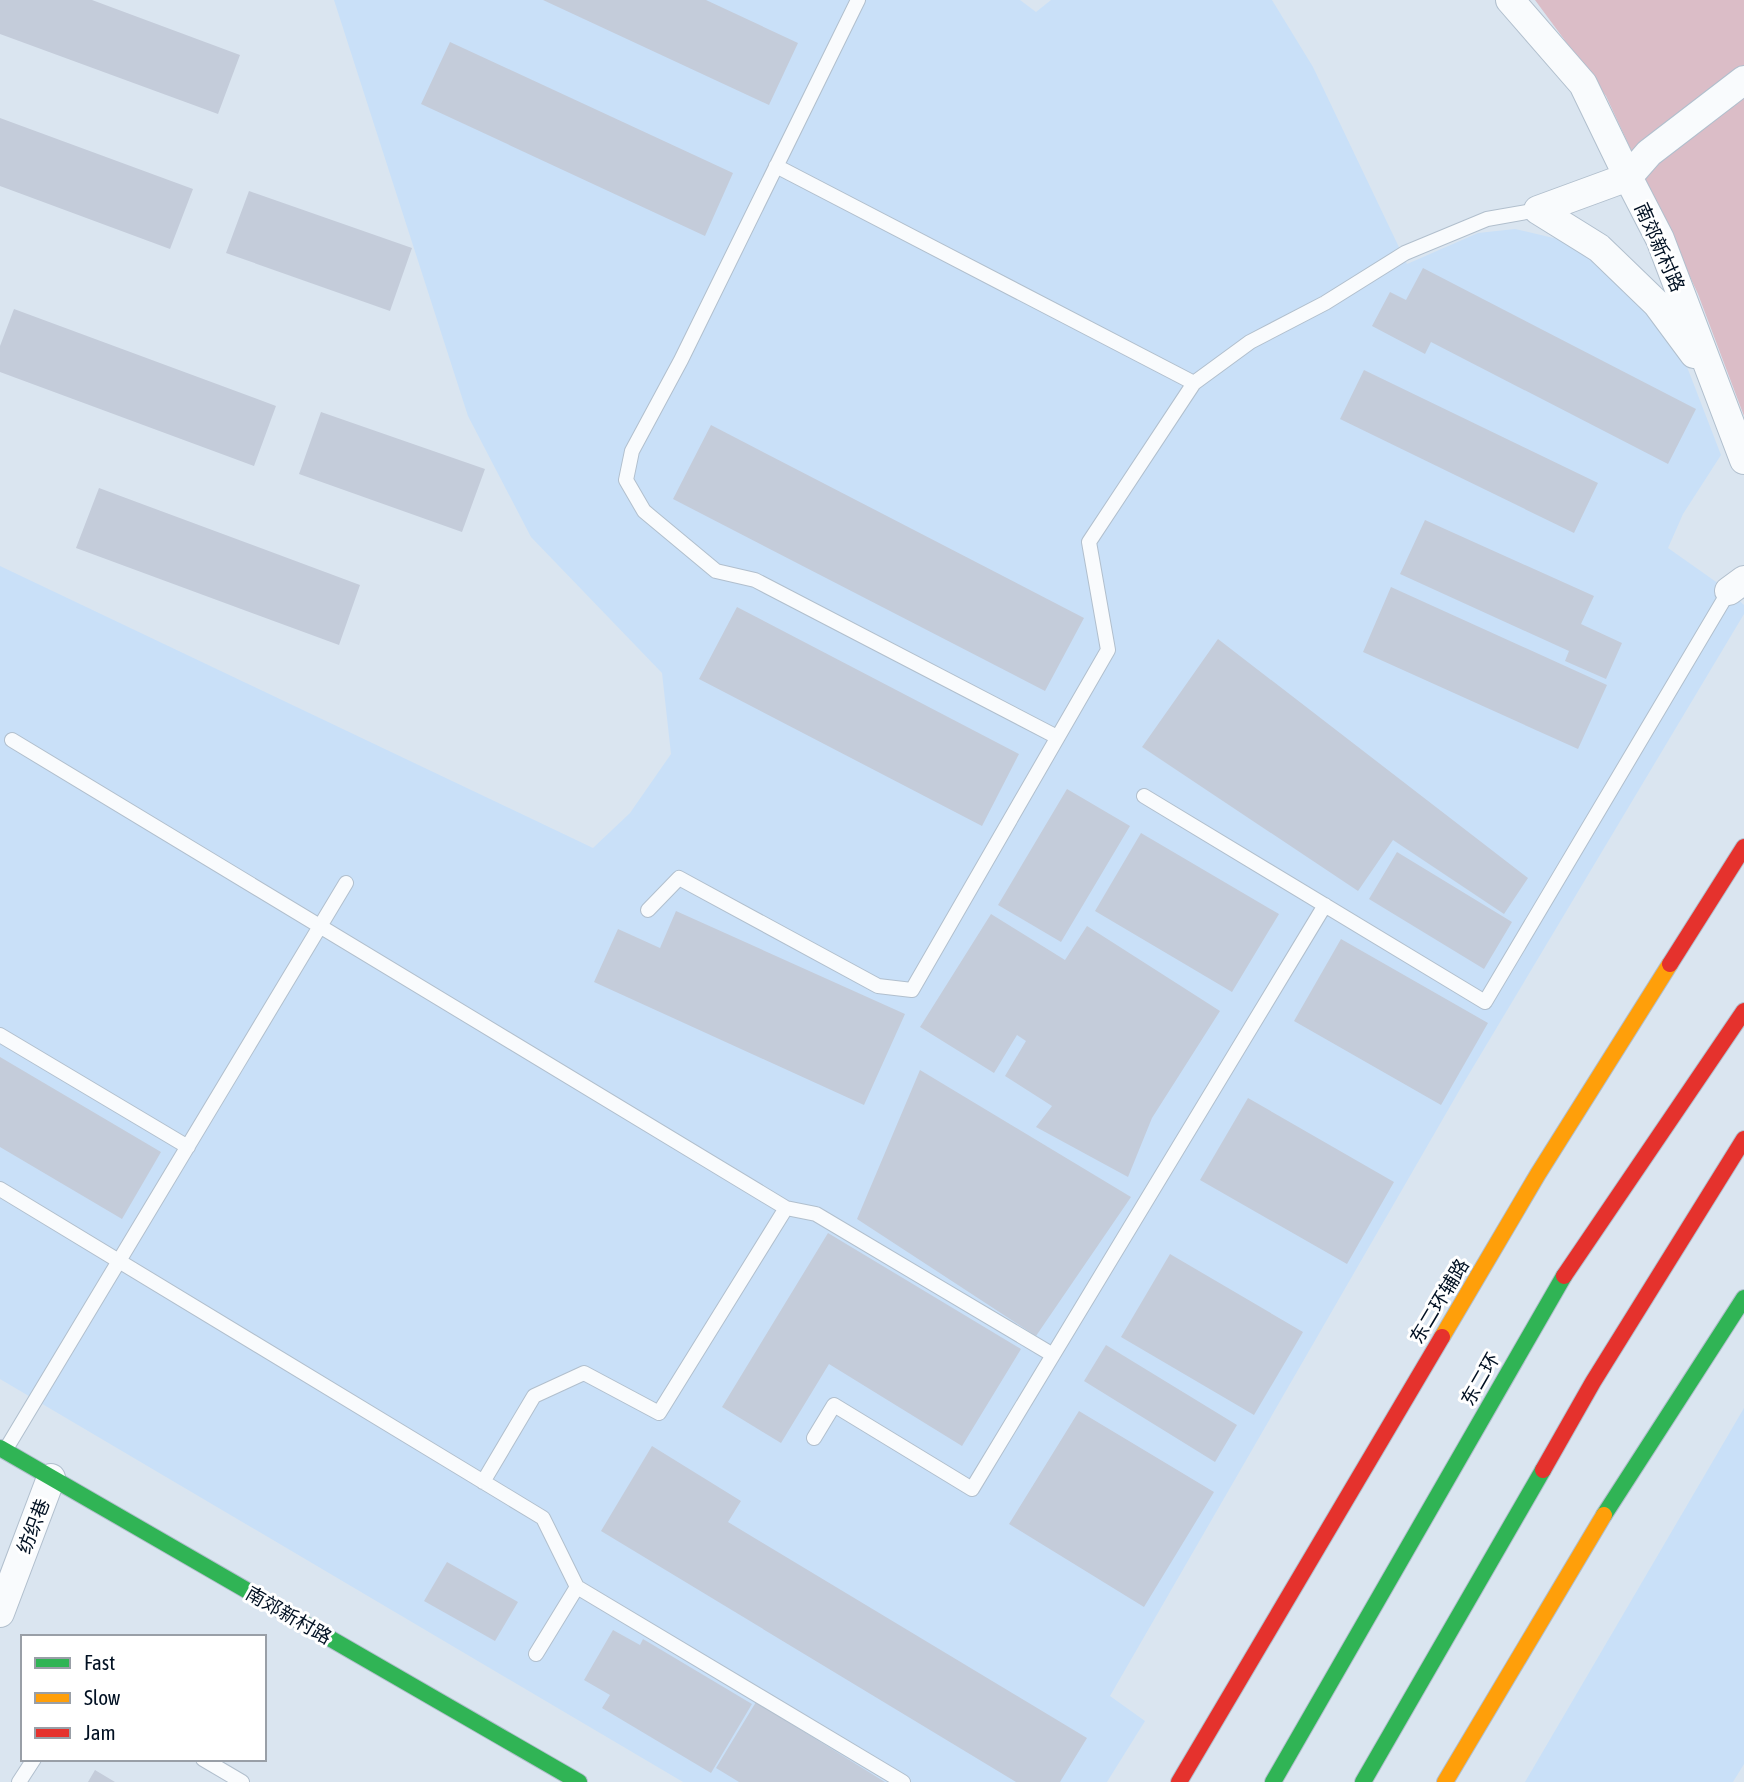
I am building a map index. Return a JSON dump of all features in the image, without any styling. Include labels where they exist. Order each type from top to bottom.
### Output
[{"type":"main road","name":"东二环辅路","points":[[1179,1782],[1538,1174],[1744,847]]},
{"type":"main road","name":"东二环","points":[[1273,1782],[1558,1285],[1744,1011]]},
{"type":"main road","points":[[1363,1782],[1593,1382],[1744,1139]]},
{"type":"main road","points":[[1445,1782],[1625,1481],[1744,1298]]},
{"type":"main road","name":"南郊新村路","points":[[3,1449],[579,1782]]},
{"type":"street","name":"南郊新村路","points":[[1510,0],[1583,84],[1660,239],[1744,460]]},
{"type":"street","points":[[1538,210],[1628,177],[1649,153],[1744,80]]},
{"type":"street","points":[[1538,210],[1600,248],[1657,304],[1714,381]]},
{"type":"street","name":"纺织巷","points":[[0,1613],[51,1478]]},
{"type":"lane","points":[[858,0],[681,360],[632,451],[626,480],[644,511],[716,571],[755,580],[1057,737]]},
{"type":"lane","points":[[776,166],[1194,383]]},
{"type":"lane","points":[[648,910],[679,878],[878,986],[912,990],[1108,650],[1089,542],[1194,383],[1250,342],[1325,303],[1405,253],[1487,219],[1538,210]]},
{"type":"lane","points":[[1144,796],[1485,1002],[1737,586]]},
{"type":"lane","points":[[12,740],[786,1208],[816,1214],[1053,1355]]},
{"type":"lane","points":[[3,1449],[346,883]]},
{"type":"lane","points":[[814,1438],[834,1405],[972,1489],[1325,905]]},
{"type":"lane","points":[[0,1035],[188,1147]]},
{"type":"lane","points":[[0,1189],[543,1518],[576,1587],[903,1782]]},
{"type":"lane","points":[[483,1482],[534,1396],[584,1373],[659,1413],[786,1208]]},
{"type":"lane","points":[[536,1654],[576,1587]]},
{"type":"lane","points":[[19,1782],[33,1761]]},
{"type":"lane","points":[[206,1761],[242,1782]]},
{"type":"shaded area","points":[[334,0],[1020,0],[1036,12],[1051,0],[1272,0],[1313,67],[1407,264],[1478,233],[1515,229],[1562,240],[1606,267],[1651,312],[1684,359],[1721,455],[1683,514],[1668,548],[1729,591],[1744,605],[1744,614],[1463,1084],[1110,1696],[1145,1721],[1107,1782],[683,1782],[0,1379],[0,566],[593,848],[630,813],[671,754],[662,673],[531,537],[468,416]]},
{"type":"shaded area","points":[[1535,0],[1744,0],[1744,416],[1698,294],[1606,96]]},
{"type":"shaded area","points":[[1744,1408],[1744,1764],[1733,1782],[1525,1782]]},
{"type":"building","points":[[0,0],[92,0],[240,55],[218,114],[0,34]]},
{"type":"building","points":[[543,0],[706,0],[798,43],[769,105]]},
{"type":"building","points":[[450,42],[733,173],[705,236],[421,104]]},
{"type":"building","points":[[0,118],[193,189],[170,249],[0,186]]},
{"type":"building","points":[[249,191],[412,248],[390,311],[226,253]]},
{"type":"building","points":[[1423,268],[1696,409],[1668,464],[1431,342],[1425,354],[1372,326],[1390,292],[1406,300]]},
{"type":"building","points":[[14,309],[276,406],[254,466],[0,372],[0,346]]},
{"type":"building","points":[[1364,370],[1598,483],[1574,533],[1340,419]]},
{"type":"building","points":[[321,412],[485,469],[462,532],[299,474]]},
{"type":"building","points":[[711,425],[1084,618],[1045,691],[673,499]]},
{"type":"building","points":[[99,488],[360,585],[339,645],[76,548]]},
{"type":"building","points":[[1425,520],[1594,596],[1581,624],[1622,643],[1606,679],[1565,661],[1569,651],[1400,574]]},
{"type":"building","points":[[1391,587],[1607,685],[1578,749],[1363,652]]},
{"type":"building","points":[[737,607],[1019,754],[982,826],[699,679]]},
{"type":"building","points":[[1218,639],[1528,878],[1504,914],[1393,840],[1358,891],[1142,747]]},
{"type":"building","points":[[1067,789],[1130,826],[1061,942],[998,905]]},
{"type":"building","points":[[1141,833],[1279,914],[1232,992],[1095,911]]},
{"type":"building","points":[[1397,852],[1512,922],[1484,969],[1369,899]]},
{"type":"building","points":[[676,911],[905,1014],[864,1105],[594,982],[618,929],[660,948]]},
{"type":"building","points":[[991,914],[1065,960],[1087,926],[1220,1011],[1152,1118],[1128,1177],[1036,1127],[1052,1106],[1005,1076],[1026,1041],[1017,1035],[994,1073],[920,1027]]},
{"type":"building","points":[[1341,939],[1488,1023],[1441,1105],[1294,1021]]},
{"type":"building","points":[[0,1057],[161,1152],[122,1219],[0,1147]]},
{"type":"building","points":[[920,1070],[1131,1197],[1036,1336],[857,1219]]},
{"type":"building","points":[[1248,1098],[1394,1182],[1347,1264],[1200,1180]]},
{"type":"building","points":[[828,1233],[1021,1349],[962,1446],[829,1364],[781,1443],[722,1407]]},
{"type":"building","points":[[1170,1254],[1303,1332],[1254,1415],[1121,1337]]},
{"type":"building","points":[[1106,1345],[1237,1425],[1215,1462],[1084,1381]]},
{"type":"building","points":[[1079,1411],[1214,1492],[1144,1607],[1009,1524]]},
{"type":"building","points":[[652,1446],[741,1501],[728,1522],[1087,1738],[1060,1782],[1016,1782],[601,1531]]},
{"type":"building","points":[[447,1562],[518,1602],[495,1641],[424,1601]]},
{"type":"building","points":[[613,1630],[640,1645],[643,1639],[752,1704],[711,1773],[602,1708],[610,1695],[584,1680]]},
{"type":"building","points":[[756,1702],[885,1782],[739,1782],[716,1768]]},
{"type":"building","points":[[95,1770],[115,1782],[88,1782]]},
{"type":"traffic: fast","points":[[1273,1782],[1564,1276]]},
{"type":"traffic: fast","points":[[1604,1515],[1744,1298]]},
{"type":"traffic: fast","points":[[0,1448],[579,1782]]},
{"type":"traffic: fast","points":[[1363,1782],[1543,1470]]},
{"type":"traffic: slow","points":[[1442,1337],[1538,1174],[1670,964]]},
{"type":"traffic: slow","points":[[1445,1782],[1604,1515]]},
{"type":"traffic: jam","points":[[1670,964],[1744,847]]},
{"type":"traffic: jam","points":[[1564,1276],[1744,1011]]},
{"type":"traffic: jam","points":[[1543,1470],[1593,1382],[1744,1139]]},
{"type":"traffic: jam","points":[[1179,1782],[1442,1337]]}]
